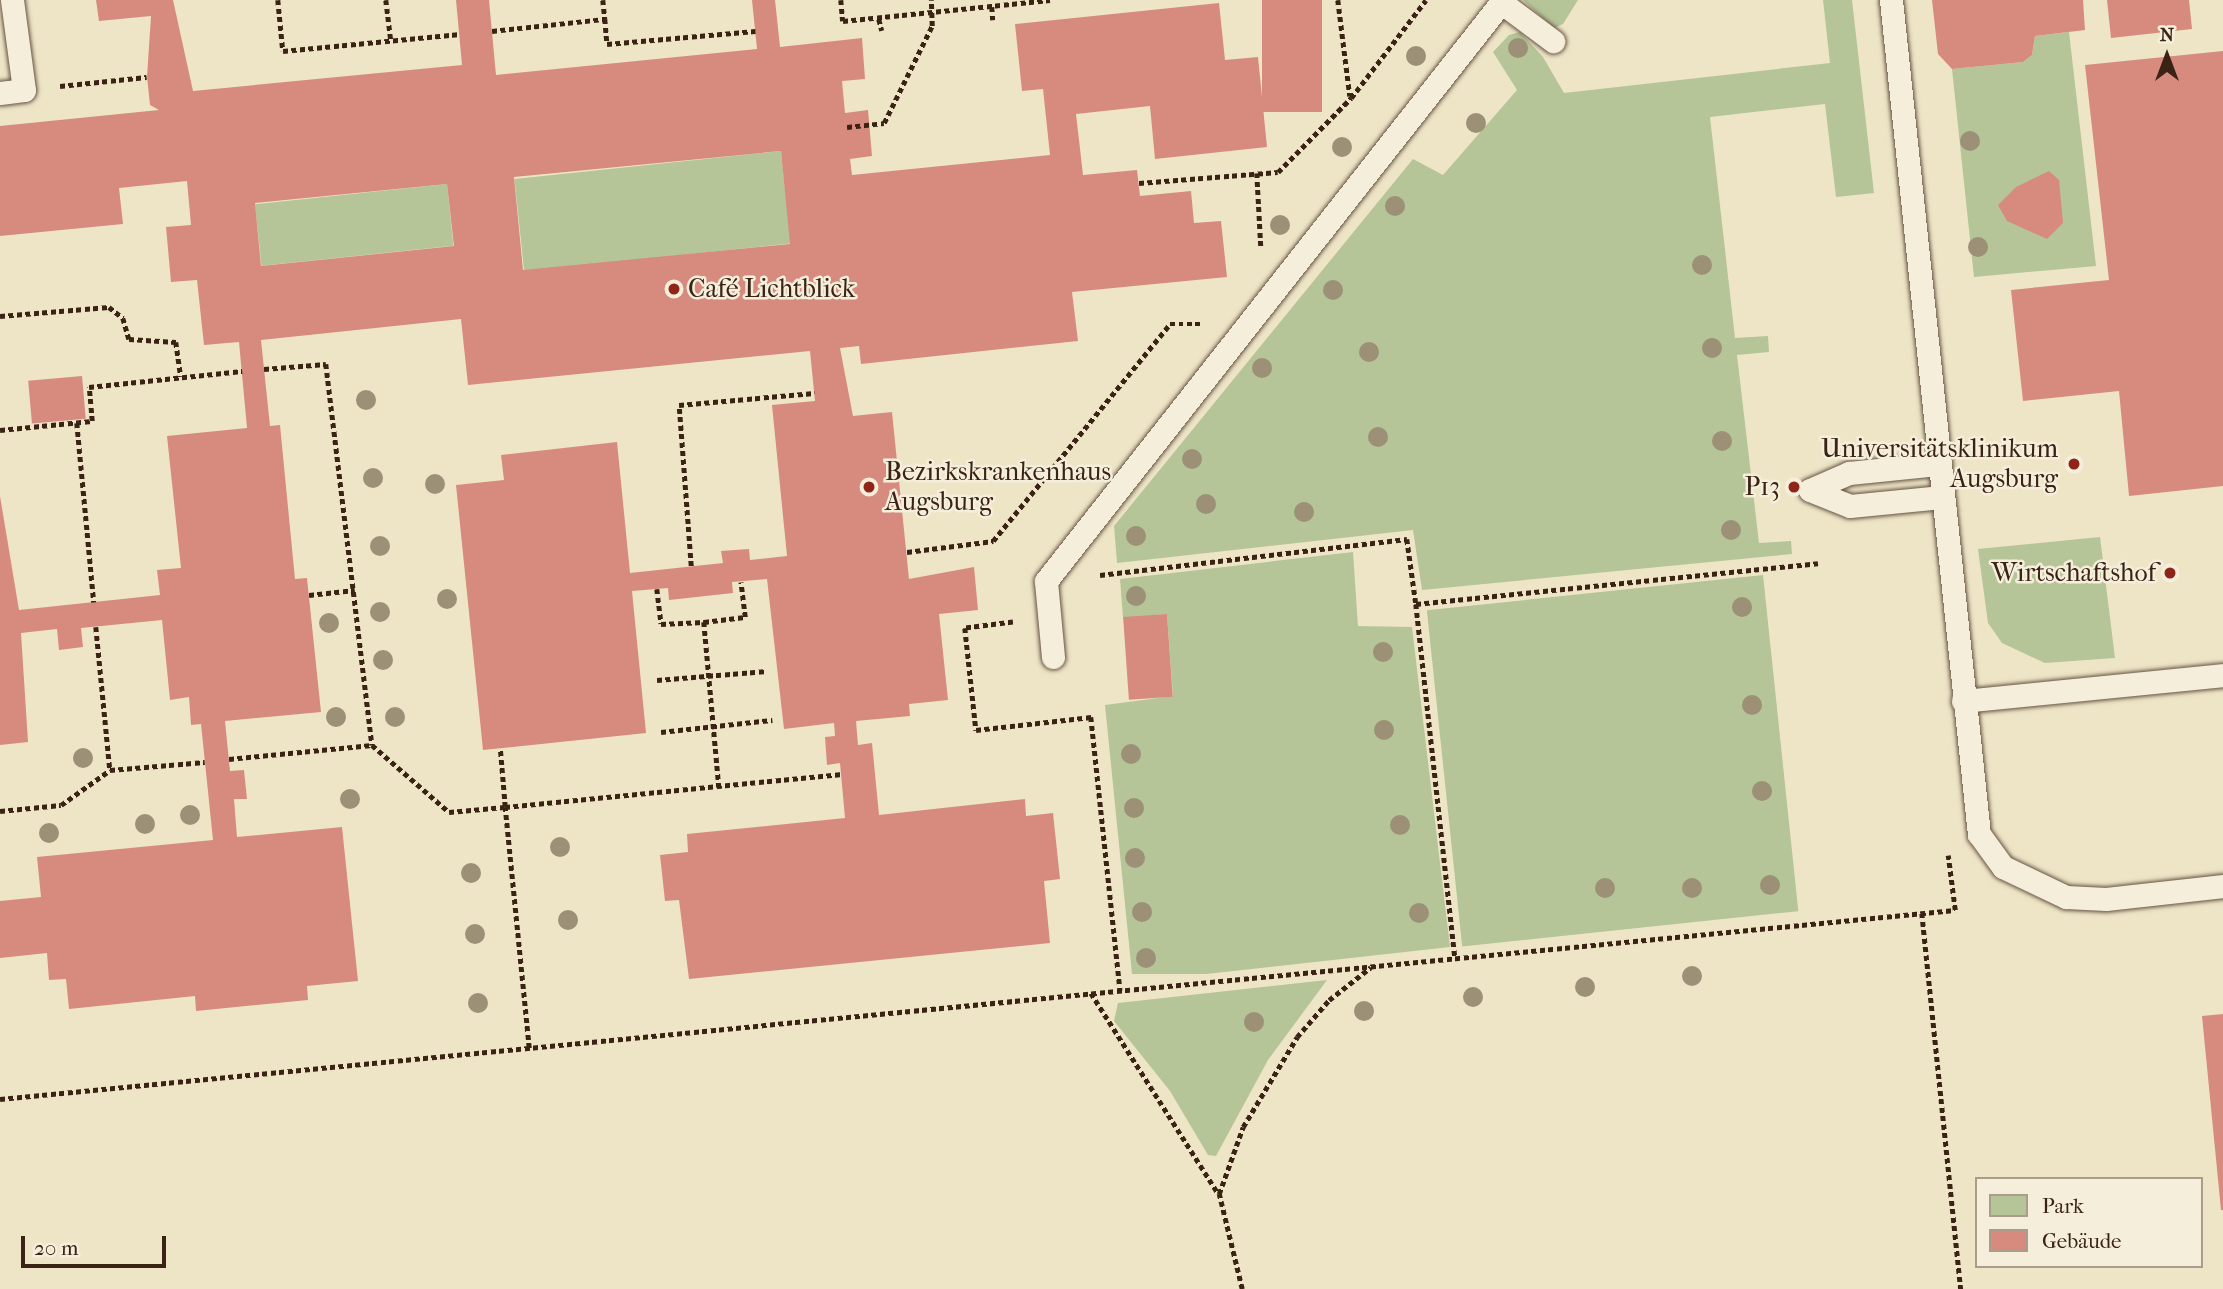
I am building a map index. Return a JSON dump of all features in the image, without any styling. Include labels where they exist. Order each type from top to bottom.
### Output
[{"type":"lane","points":[[0,93],[24,90],[12,0]]},
{"type":"lane","points":[[1891,0],[1979,834],[2003,867],[2066,897],[2106,899],[2223,886]]},
{"type":"lane","points":[[1053,657],[1046,581],[1502,1],[1553,41]]},
{"type":"lane","points":[[1938,464],[1849,473],[1810,490],[1850,506],[1942,497]]},
{"type":"lane","points":[[1963,701],[2223,675]]},
{"type":"path","points":[[278,0],[283,51],[460,34]]},
{"type":"path","points":[[386,0],[391,41]]},
{"type":"path","points":[[603,0],[607,44],[755,31]]},
{"type":"path","points":[[841,0],[844,21],[1050,0]]},
{"type":"path","points":[[847,127],[884,123],[932,26],[931,0]]},
{"type":"path","points":[[1338,0],[1351,97]]},
{"type":"path","points":[[1139,183],[1278,172],[1351,97],[1426,0]]},
{"type":"path","points":[[992,8],[993,20]]},
{"type":"path","points":[[492,31],[605,19]]},
{"type":"path","points":[[879,19],[881,31]]},
{"type":"path","points":[[24,90],[147,77]]},
{"type":"path","points":[[1257,173],[1262,260]]},
{"type":"path","points":[[0,316],[109,307],[123,318],[129,339],[176,342],[181,377]]},
{"type":"path","points":[[907,552],[993,541],[1170,324],[1212,324]]},
{"type":"path","points":[[264,369],[326,364],[372,745],[449,812],[842,774]]},
{"type":"path","points":[[0,430],[92,421],[89,387],[242,371]]},
{"type":"path","points":[[691,566],[679,405],[814,393]]},
{"type":"path","points":[[77,423],[94,603]]},
{"type":"path","points":[[1046,581],[1407,539],[1455,958]]},
{"type":"path","points":[[1416,604],[1818,563]]},
{"type":"path","points":[[657,589],[661,624],[704,622],[745,617],[741,582]]},
{"type":"path","points":[[309,595],[355,590]]},
{"type":"path","points":[[1050,617],[965,628],[976,730],[1091,718],[1120,990]]},
{"type":"path","points":[[704,622],[719,787]]},
{"type":"path","points":[[96,626],[110,771]]},
{"type":"path","points":[[657,680],[766,671]]},
{"type":"path","points":[[661,732],[772,720]]},
{"type":"path","points":[[229,759],[372,745]]},
{"type":"path","points":[[500,748],[529,1048]]},
{"type":"path","points":[[0,811],[61,805],[110,771],[205,762]]},
{"type":"path","points":[[0,1099],[1955,910]]},
{"type":"path","points":[[1922,913],[1961,1289]]},
{"type":"path","points":[[1219,1194],[1243,1127],[1297,1037],[1373,966]]},
{"type":"path","points":[[1091,993],[1219,1194],[1242,1289]]},
{"type":"green space","points":[[1523,0],[1578,0],[1563,24],[1554,28]]},
{"type":"green space","points":[[1823,0],[1852,0],[1874,193],[1836,197],[1825,104],[1710,117],[1735,338],[1768,336],[1769,352],[1737,355],[1759,543],[1791,541],[1792,554],[1422,590],[1413,530],[1117,563],[1114,526],[1413,159],[1443,175],[1517,90],[1493,52],[1509,35],[1520,32],[1543,57],[1564,93],[1830,63]]},
{"type":"green space","points":[[2069,32],[2096,266],[1974,277],[1952,69],[2023,62],[2032,55],[2035,36]]},
{"type":"green space","points":[[781,151],[791,243],[524,272],[514,179]]},
{"type":"green space","points":[[447,184],[453,246],[262,266],[255,204]]},
{"type":"green space","points":[[2100,537],[2115,658],[2045,663],[2002,643],[1988,623],[1978,549]]},
{"type":"green space","points":[[1353,552],[1358,626],[1412,627],[1450,947],[1206,974],[1132,974],[1105,705],[1173,696],[1167,614],[1123,618],[1120,579]]},
{"type":"green space","points":[[1763,575],[1798,911],[1462,946],[1427,610]]},
{"type":"green space","points":[[1327,980],[1268,1060],[1216,1156],[1208,1155],[1170,1091],[1114,1021],[1118,1003]]},
{"type":"building","points":[[96,0],[173,0],[193,91],[462,65],[456,0],[489,0],[496,75],[757,49],[752,0],[775,0],[780,47],[862,38],[865,79],[842,81],[845,113],[868,110],[872,156],[850,159],[852,175],[1050,155],[1043,89],[1022,91],[1015,24],[1219,3],[1225,60],[1258,57],[1267,147],[1155,159],[1150,106],[1076,114],[1083,175],[1137,170],[1140,196],[1191,191],[1194,223],[1221,221],[1227,277],[1072,292],[1078,341],[861,364],[859,346],[840,348],[853,416],[892,412],[909,579],[974,567],[978,610],[939,614],[948,700],[909,704],[910,716],[856,721],[858,745],[872,743],[879,815],[1025,799],[1026,816],[1053,813],[1060,879],[1044,881],[1050,943],[689,979],[679,900],[665,901],[660,855],[688,852],[687,834],[845,818],[840,763],[827,765],[825,737],[835,736],[834,723],[784,729],[767,579],[732,582],[733,593],[669,600],[668,588],[632,591],[646,733],[483,750],[456,485],[504,480],[501,455],[617,442],[630,573],[723,563],[721,551],[749,549],[750,560],[787,556],[772,405],[815,401],[810,351],[468,385],[461,319],[261,340],[270,426],[280,425],[295,579],[307,578],[321,712],[225,721],[230,771],[244,770],[247,799],[234,799],[237,837],[342,827],[358,981],[307,986],[308,1000],[196,1011],[195,996],[69,1009],[66,979],[49,980],[47,953],[0,958],[0,901],[41,897],[37,857],[213,840],[201,724],[191,725],[189,697],[170,700],[162,620],[81,628],[83,647],[59,650],[57,629],[21,633],[28,742],[0,745],[0,496],[19,610],[160,595],[157,570],[181,568],[167,436],[247,428],[239,342],[204,345],[197,280],[171,282],[166,227],[191,225],[187,181],[119,188],[123,224],[0,236],[0,126],[159,110],[150,105],[147,77],[151,16],[99,21]],"holes":[[[781,151],[790,244],[523,270],[514,177]],[[447,184],[454,246],[261,266],[255,203]]]},
{"type":"building","points":[[1262,0],[1322,0],[1322,112],[1262,112]]},
{"type":"building","points":[[1932,0],[2083,0],[2085,30],[2035,36],[2032,55],[2023,62],[1952,69],[1938,54]]},
{"type":"building","points":[[2107,0],[2189,0],[2192,29],[2111,38]]},
{"type":"building","points":[[2223,51],[2223,486],[2129,496],[2119,391],[2023,401],[2011,290],[2109,280],[2085,65]]},
{"type":"building","points":[[2049,171],[2059,180],[2063,223],[2047,239],[2007,221],[1998,205],[2016,187]]},
{"type":"building","points":[[82,376],[86,419],[32,424],[28,381]]},
{"type":"building","points":[[1167,614],[1173,697],[1129,700],[1123,617]]},
{"type":"building","points":[[2223,1014],[2223,1210],[2221,1210],[2202,1016]]},
{"type":"place","name":"Café Lichtblick","points":[[674,289]]},
{"type":"place","name":"Universitätsklinikum Augsburg","points":[[2074,464]]},
{"type":"place","name":"Bezirkskrankenhaus Augsburg","points":[[869,487]]},
{"type":"place","name":"P13","points":[[1794,487]]},
{"type":"place","name":"Wirtschaftshof","points":[[2170,573]]}]
